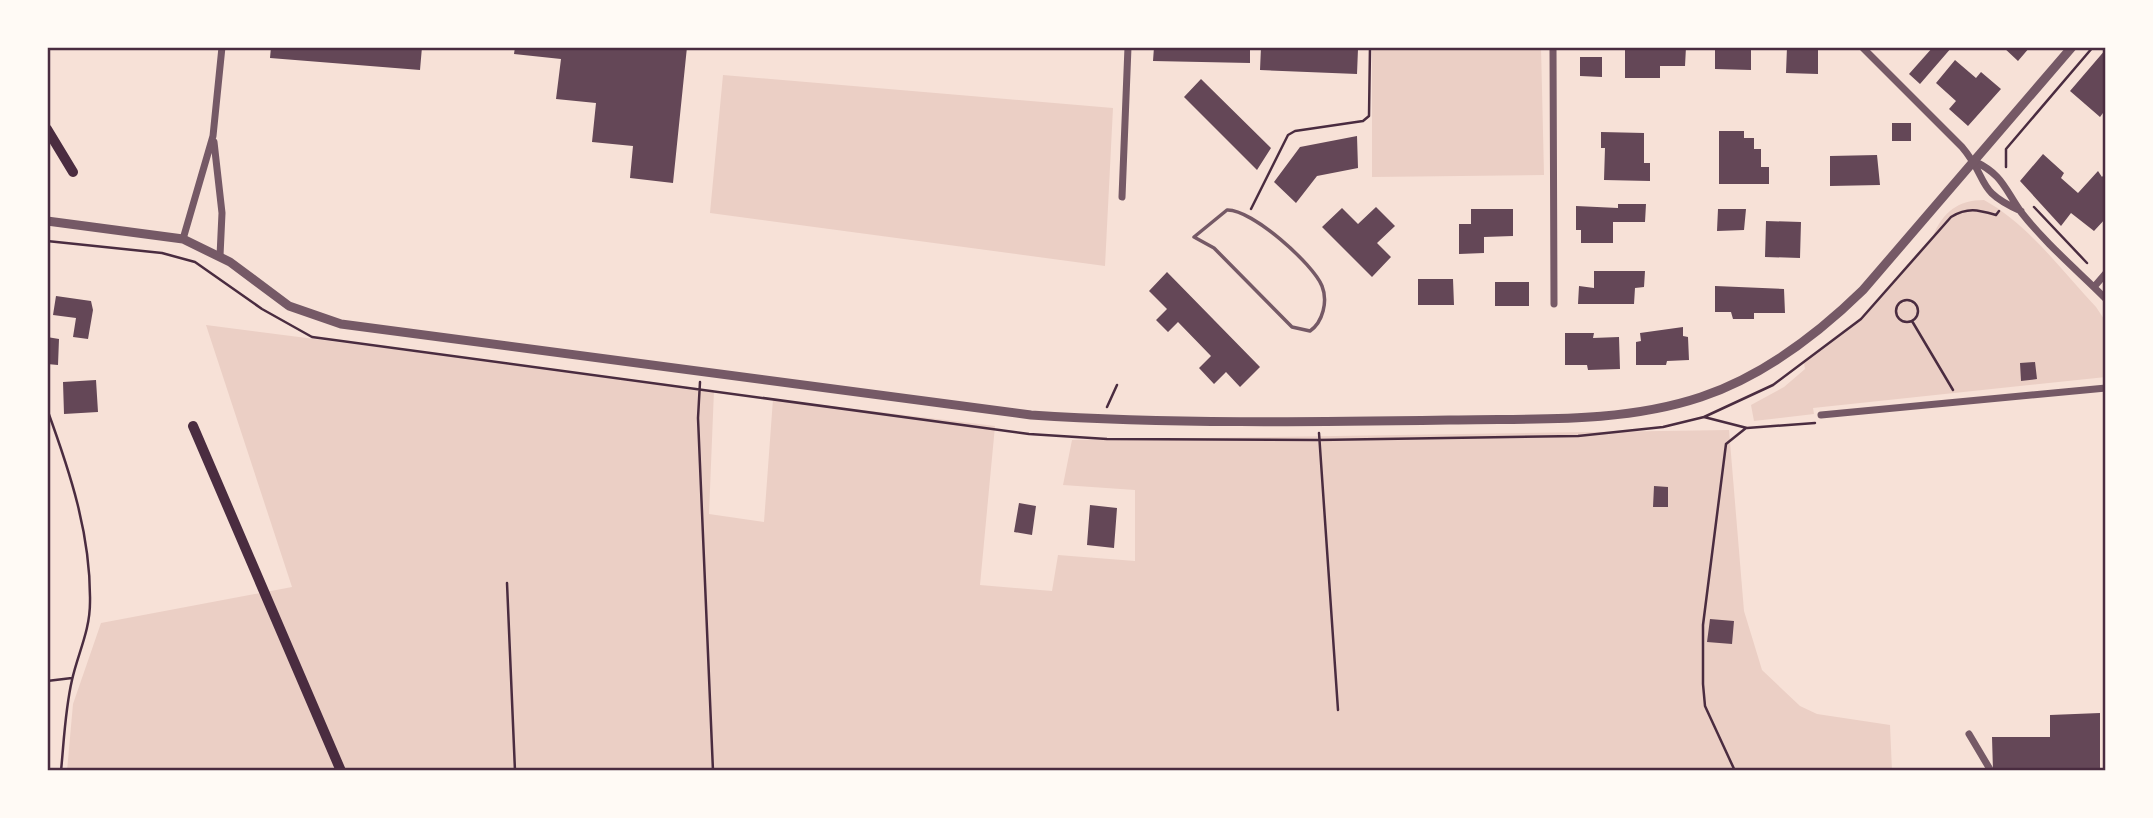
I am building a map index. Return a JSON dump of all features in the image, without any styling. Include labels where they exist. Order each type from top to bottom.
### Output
[{"type":"main road","points":[[47,129],[73,172]]},
{"type":"main road","points":[[193,426],[341,771]]},
{"type":"street","points":[[220,256],[222,213],[214,136],[222,47]]},
{"type":"street","points":[[1122,197],[1128,47]]},
{"type":"street","points":[[1553,47],[1554,304]]},
{"type":"street","points":[[1862,47],[1974,161],[1992,170],[2009,190],[2021,211],[2106,299]]},
{"type":"street","points":[[47,221],[183,239],[220,256],[289,306],[341,324],[1031,415],[1102,420],[1320,422],[1601,416],[1658,408],[1716,391],[1784,355],[1852,301],[2072,47]]},
{"type":"street","points":[[183,239],[214,136]]},
{"type":"street","points":[[1974,161],[1987,191],[1999,202],[2021,211]]},
{"type":"street","points":[[2094,287],[2106,273]]},
{"type":"street","points":[[1821,415],[2106,388]]},
{"type":"street","points":[[1969,734],[1991,771]]},
{"type":"lane","points":[[1227,210],[1248,215],[1281,239],[1322,285],[1323,312],[1310,331],[1292,327],[1214,248],[1194,237],[1227,210]]},
{"type":"path","points":[[1248,215],[1288,135],[1295,131],[1363,121],[1369,116],[1370,47]]},
{"type":"path","points":[[2007,169],[2006,149],[2093,47]]},
{"type":"path","points":[[2029,201],[2092,268]]},
{"type":"path","points":[[1903,301],[1910,301],[1918,308],[1912,321],[1902,321],[1898,316],[1897,309],[1903,301]]},
{"type":"path","points":[[1912,321],[1959,402]]},
{"type":"path","points":[[701,371],[698,418],[713,771]]},
{"type":"path","points":[[1102,420],[1117,385]]},
{"type":"path","points":[[47,409],[71,478],[85,535],[90,603],[87,639],[72,678],[61,771]]},
{"type":"path","points":[[1320,422],[1318,455],[1338,710]]},
{"type":"path","points":[[1735,771],[1705,706],[1703,625],[1726,444],[1747,428]]},
{"type":"path","points":[[507,583],[515,771]]},
{"type":"path","points":[[47,681],[72,678]]},
{"type":"shaded area","points":[[1372,47],[1541,47],[1544,175],[1372,177]]},
{"type":"shaded area","points":[[723,75],[1113,108],[1105,266],[710,213]]},
{"type":"shaded area","points":[[1984,200],[2030,235],[2096,307],[2106,322],[2106,377],[1813,408],[1814,414],[1754,421],[1751,405],[1784,387],[1805,369],[1804,363],[1861,318],[1933,236],[1952,209],[1966,202]]},
{"type":"shaded area","points":[[206,325],[714,390],[709,514],[764,522],[773,399],[995,426],[980,585],[1052,591],[1058,555],[1135,561],[1135,490],[1063,485],[1072,440],[1729,430],[1744,611],[1762,670],[1800,706],[1817,714],[1890,725],[1892,771],[67,771],[73,704],[101,623],[292,587]]},
{"type":"building","points":[[271,47],[422,47],[420,70],[270,58]]},
{"type":"building","points":[[515,47],[687,47],[673,183],[630,178],[633,146],[592,142],[596,103],[556,99],[561,59],[514,54]]},
{"type":"building","points":[[1154,47],[1250,47],[1250,63],[1153,61]]},
{"type":"building","points":[[1261,47],[1358,49],[1357,74],[1260,70]]},
{"type":"building","points":[[1625,47],[1686,47],[1685,66],[1660,66],[1660,78],[1625,78]]},
{"type":"building","points":[[1715,47],[1751,47],[1751,70],[1715,69]]},
{"type":"building","points":[[1787,47],[1818,47],[1818,74],[1786,73]]},
{"type":"building","points":[[1933,47],[1952,47],[1920,84],[1909,74]]},
{"type":"building","points":[[2003,47],[2030,47],[2018,61]]},
{"type":"building","points":[[2106,49],[2106,109],[2100,117],[2070,91]]},
{"type":"building","points":[[1580,57],[1602,57],[1602,77],[1580,76]]},
{"type":"building","points":[[1955,60],[1976,78],[1981,72],[2001,89],[1968,126],[1949,109],[1956,101],[1936,83]]},
{"type":"building","points":[[1201,79],[1271,148],[1257,170],[1184,97]]},
{"type":"building","points":[[1892,123],[1911,123],[1911,141],[1892,141]]},
{"type":"building","points":[[1719,131],[1744,131],[1744,138],[1754,138],[1754,149],[1761,149],[1761,167],[1769,167],[1769,184],[1719,184]]},
{"type":"building","points":[[1601,132],[1644,133],[1644,163],[1650,163],[1650,181],[1604,180],[1605,148],[1601,148]]},
{"type":"building","points":[[1357,136],[1358,168],[1317,176],[1296,203],[1274,182],[1300,147]]},
{"type":"building","points":[[2043,154],[2064,173],[2061,178],[2078,193],[2098,171],[2102,177],[2106,172],[2106,218],[2094,231],[2071,213],[2061,226],[2020,181]]},
{"type":"building","points":[[1877,155],[1880,185],[1830,186],[1830,156]]},
{"type":"building","points":[[1618,204],[1646,204],[1645,222],[1613,222],[1613,243],[1581,243],[1581,230],[1576,230],[1576,206],[1618,208]]},
{"type":"building","points":[[1376,207],[1395,226],[1377,243],[1391,257],[1372,277],[1322,227],[1342,208],[1358,224]]},
{"type":"building","points":[[1471,209],[1513,209],[1513,236],[1484,237],[1484,253],[1459,254],[1459,224],[1471,224]]},
{"type":"building","points":[[1718,209],[1746,209],[1744,230],[1717,231]]},
{"type":"building","points":[[1766,221],[1801,222],[1800,258],[1765,257]]},
{"type":"building","points":[[1594,271],[1645,271],[1644,287],[1635,288],[1634,304],[1578,304],[1579,286],[1594,288]]},
{"type":"building","points":[[1167,272],[1260,367],[1240,387],[1226,372],[1214,384],[1199,368],[1211,356],[1178,322],[1168,332],[1156,320],[1167,309],[1149,291]]},
{"type":"building","points":[[1418,279],[1453,279],[1454,305],[1418,305]]},
{"type":"building","points":[[1495,282],[1529,282],[1529,306],[1495,306]]},
{"type":"building","points":[[1715,286],[1784,289],[1785,313],[1754,313],[1754,319],[1733,319],[1731,312],[1715,312]]},
{"type":"building","points":[[56,296],[91,301],[93,310],[88,339],[73,337],[76,318],[53,315]]},
{"type":"building","points":[[1683,327],[1683,336],[1688,337],[1689,360],[1667,361],[1666,365],[1636,365],[1636,342],[1641,341],[1640,333]]},
{"type":"building","points":[[1565,333],[1594,333],[1593,338],[1619,337],[1620,369],[1588,370],[1587,365],[1565,365]]},
{"type":"building","points":[[47,337],[59,339],[58,365],[47,364]]},
{"type":"building","points":[[2035,362],[2037,379],[2021,381],[2020,363]]},
{"type":"building","points":[[96,380],[98,412],[64,414],[63,382]]},
{"type":"building","points":[[1654,486],[1668,487],[1668,507],[1653,507]]},
{"type":"building","points":[[1019,503],[1036,506],[1032,535],[1014,532]]},
{"type":"building","points":[[1090,505],[1117,508],[1114,548],[1087,545]]},
{"type":"building","points":[[1710,619],[1734,621],[1732,644],[1707,642]]},
{"type":"building","points":[[2100,713],[2100,771],[1993,771],[1992,737],[2050,737],[2050,715]]}]
